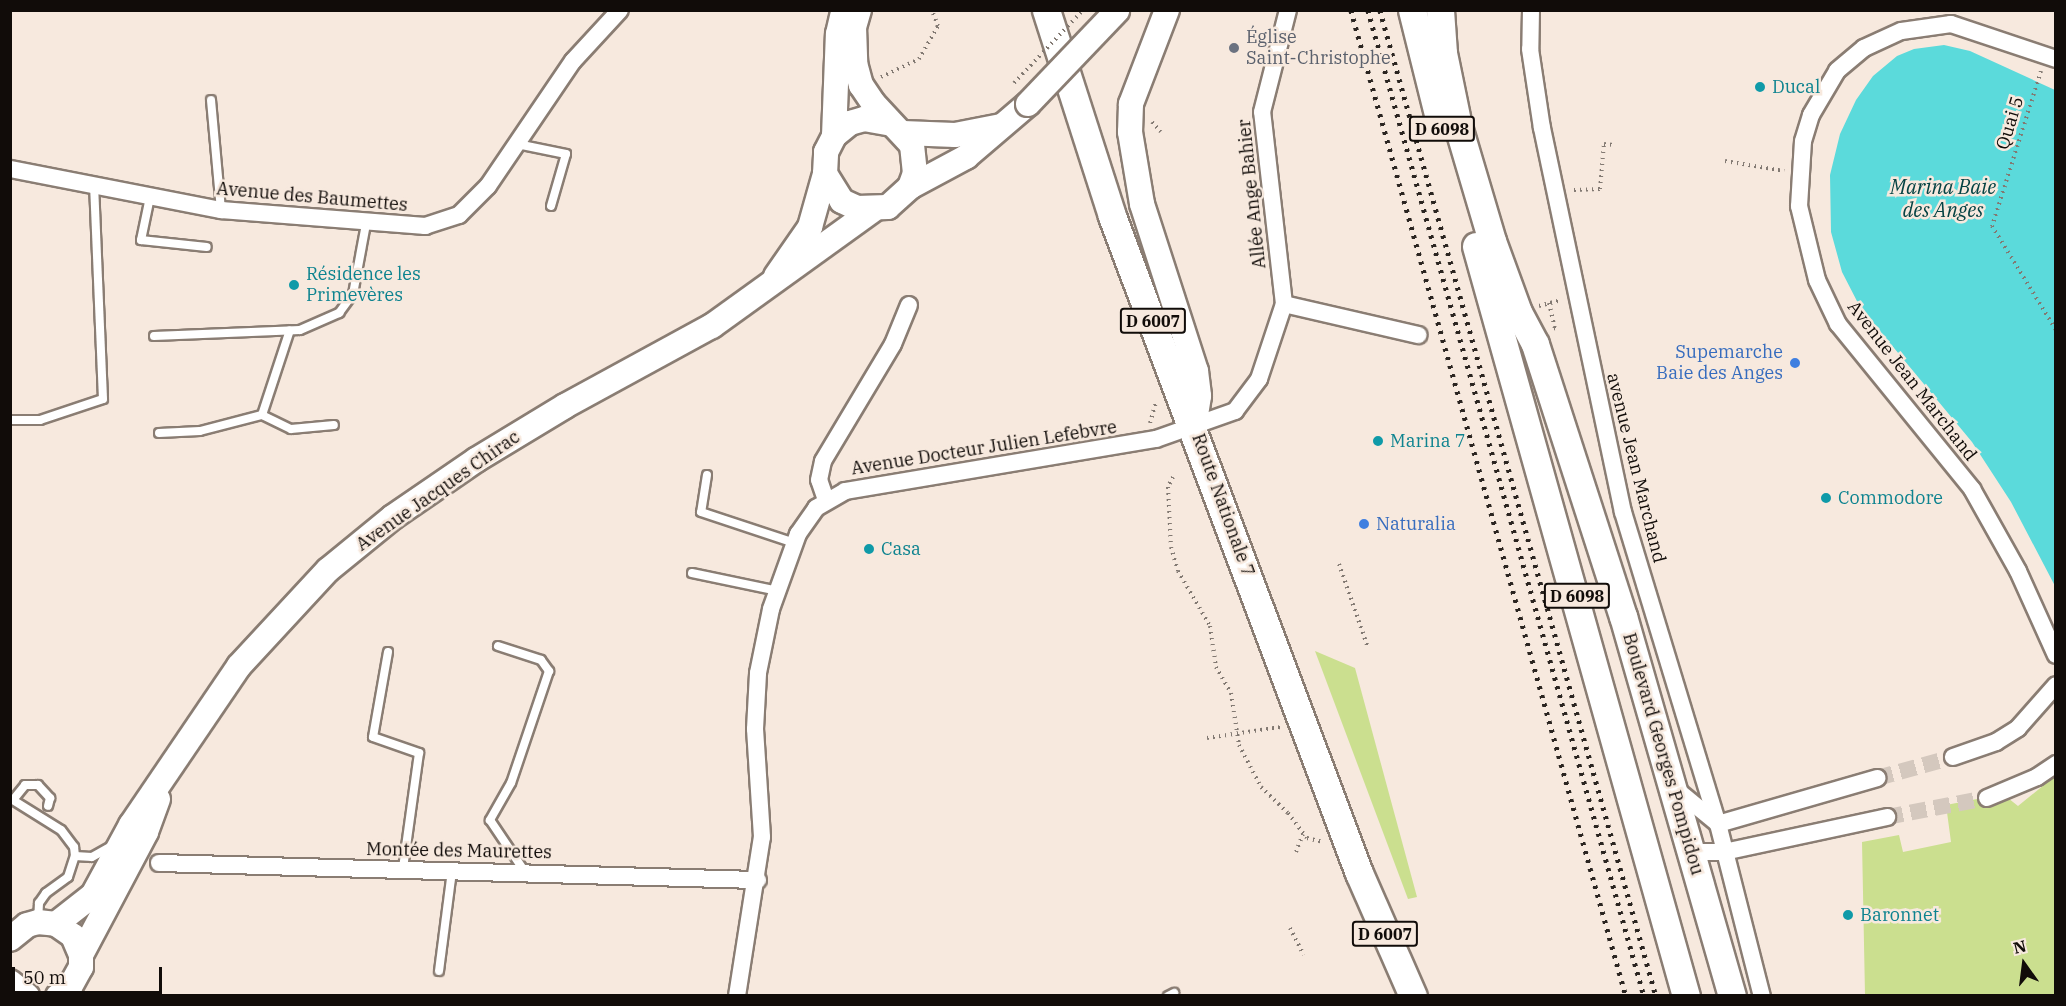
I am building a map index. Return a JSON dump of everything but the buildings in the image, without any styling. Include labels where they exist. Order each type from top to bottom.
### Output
[{"type":"main road","points":[[844,10],[838,34],[834,136],[826,152],[825,174],[842,201],[873,210],[888,207],[910,187],[966,158],[1028,104],[1117,11]]},
{"type":"main road","points":[[859,10],[854,27],[861,85],[897,128],[916,158],[910,187]]},
{"type":"main road","name":"Route Nationale 7","points":[[1046,10],[1112,216],[1291,677],[1359,873],[1413,996]]},
{"type":"main road","points":[[1167,10],[1131,104],[1130,132],[1142,204],[1196,371],[1199,396],[1194,427]]},
{"type":"main road","name":"D 6098","points":[[1412,10],[1518,313]]},
{"type":"main road","name":"D 6098","points":[[1440,10],[1443,53],[1458,126],[1518,313],[1633,797],[1686,996]]},
{"type":"main road","points":[[834,136],[850,123],[864,119],[897,128],[955,135],[1006,125]]},
{"type":"main road","name":"Avenue Jacques Chirac","points":[[775,278],[810,227],[825,174]]},
{"type":"main road","name":"Avenue Jacques Chirac","points":[[10,939],[27,925],[47,923],[93,895],[123,840],[239,666],[328,570],[393,517],[476,460],[565,406],[712,326],[775,278],[807,260],[873,210]]},
{"type":"main road","name":"Boulevard Georges Pompidou","points":[[1518,313],[1535,344],[1623,616],[1732,996]]},
{"type":"main road","name":"Avenue Jacques Chirac","points":[[60,995],[77,978],[81,955],[146,832],[166,776]]},
{"type":"main road","points":[[1633,797],[1655,827],[1691,852]]},
{"type":"main road","points":[[47,923],[73,936],[81,955]]},
{"type":"street","name":"Avenue des Baumettes","points":[[10,169],[94,188],[221,210],[366,224],[425,226],[459,215],[488,186],[573,62],[620,10]]},
{"type":"street","name":"Allée Ange Bahier","points":[[1284,304],[1262,112],[1288,10]]},
{"type":"street","name":"avenue Jean Marchand","points":[[1531,10],[1530,50],[1555,191],[1623,512],[1718,824],[1762,996]]},
{"type":"street","name":"Avenue Jean Marchand","points":[[2055,59],[1951,24],[1901,31],[1863,48],[1837,71],[1811,115],[1803,141],[1799,206],[1817,280],[1838,324],[1972,489],[2018,571],[2055,655]]},
{"type":"street","name":"Avenue Docteur Julien Lefebvre","points":[[826,500],[868,485],[1156,439],[1235,411],[1259,379],[1284,304]]},
{"type":"street","points":[[1284,304],[1418,335]]},
{"type":"street","points":[[737,996],[745,930],[758,880],[762,837],[755,729],[758,673],[778,591],[795,543],[816,508],[826,500],[819,480],[824,461],[893,344],[909,305]]},
{"type":"street","points":[[1953,757],[1996,742],[2018,728],[2055,686]]},
{"type":"street","points":[[1987,798],[2020,785],[2055,764]]},
{"type":"street","points":[[1670,784],[1718,824],[1877,778]]},
{"type":"street","points":[[1691,852],[1724,852],[1887,817]]},
{"type":"street","name":"Montée des Maurettes","points":[[159,863],[758,880]]},
{"type":"lane","points":[[210,100],[221,210]]},
{"type":"lane","points":[[517,144],[566,154],[551,206]]},
{"type":"lane","points":[[10,420],[40,420],[103,399],[94,188]]},
{"type":"lane","points":[[150,197],[141,240],[207,247]]},
{"type":"lane","points":[[154,336],[290,330],[339,314],[353,294],[366,224]]},
{"type":"lane","points":[[262,415],[290,330]]},
{"type":"lane","points":[[159,433],[200,431],[262,415],[291,429],[334,425]]},
{"type":"lane","points":[[707,476],[701,512],[795,543]]},
{"type":"lane","points":[[692,573],[778,591]]},
{"type":"lane","points":[[498,646],[541,660],[549,670],[512,783],[490,820],[525,872]]},
{"type":"lane","points":[[388,652],[373,737],[419,753],[403,869]]},
{"type":"lane","points":[[47,923],[39,903],[57,882],[68,877],[75,855],[61,830],[13,800],[25,785],[38,785],[50,798],[48,806]]},
{"type":"lane","points":[[75,855],[92,857],[123,840]]},
{"type":"lane","points":[[439,971],[453,870]]},
{"type":"path","points":[[873,69],[875,80],[919,59],[938,26],[932,10]]},
{"type":"path","points":[[1014,83],[1083,10]]},
{"type":"path","name":"Quai 5","points":[[2036,83],[1992,226],[2055,330]]},
{"type":"path","points":[[1555,191],[1600,189],[1604,144],[1614,145]]},
{"type":"path","points":[[1725,161],[1779,171]]},
{"type":"path","points":[[1518,313],[1549,303]]},
{"type":"path","points":[[1173,477],[1168,487],[1171,547],[1178,571],[1210,627],[1216,667],[1231,693],[1237,734],[1261,787],[1288,813],[1303,834],[1330,844]]},
{"type":"path","points":[[1339,564],[1367,645]]},
{"type":"path","points":[[1207,738],[1288,726]]},
{"type":"path","points":[[1296,852],[1303,834]]},
{"type":"path","points":[[1290,928],[1304,955]]},
{"type":"green space","points":[[1315,651],[1355,668],[1417,897],[1408,899]]},
{"type":"green space","points":[[2055,776],[2055,995],[1865,995],[1862,842],[1899,835],[1903,852],[1951,842],[1946,805],[2003,794],[2018,806]]},
{"type":"water","name":"Marina Baie des Anges","points":[[1944,45],[1970,51],[2055,90],[2055,586],[2011,502],[1972,442],[1860,307],[1842,272],[1831,232],[1830,175],[1840,134],[1856,100],[1873,76],[1897,56],[1914,49]]},
{"type":"tunnel","points":[[1877,778],[1953,757]]},
{"type":"tunnel","points":[[1887,817],[1987,798]]},
{"type":"railway","points":[[1351,10],[1626,996]]},
{"type":"railway","points":[[1368,10],[1644,996]]},
{"type":"railway","points":[[1380,10],[1656,996]]},
{"type":"place","name":"Église Saint-Christophe","points":[[1234,48]]},
{"type":"place","name":"Ducal","points":[[1760,87]]},
{"type":"place","name":"Résidence les Primevères","points":[[294,285]]},
{"type":"place","name":"Supemarche Baie des Anges","points":[[1795,363]]},
{"type":"place","name":"Marina 7","points":[[1378,441]]},
{"type":"place","name":"Commodore","points":[[1826,498]]},
{"type":"place","name":"Naturalia","points":[[1364,524]]},
{"type":"place","name":"Casa","points":[[869,549]]},
{"type":"place","name":"Baronnet","points":[[1848,915]]}]
